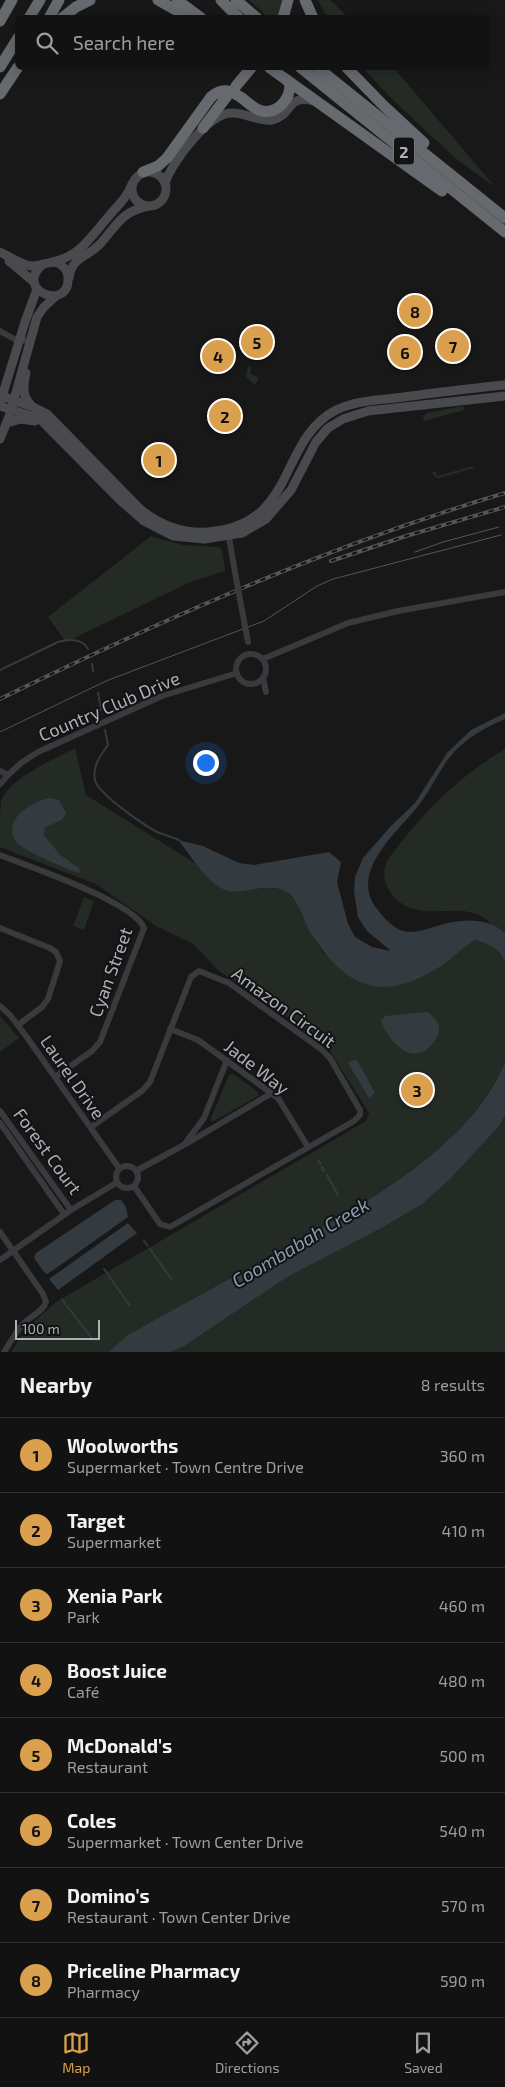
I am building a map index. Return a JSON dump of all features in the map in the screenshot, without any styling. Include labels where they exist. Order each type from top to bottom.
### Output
[{"type":"highway","points":[[0,21],[12,0]]},
{"type":"highway","points":[[31,15],[40,0]]},
{"type":"highway","points":[[51,15],[59,0]]},
{"type":"highway","points":[[66,15],[90,0]]},
{"type":"highway","points":[[158,0],[185,15]]},
{"type":"highway","points":[[176,0],[196,15]]},
{"type":"highway","points":[[221,0],[236,15]]},
{"type":"highway","points":[[236,0],[254,15]]},
{"type":"highway","points":[[284,15],[288,0]]},
{"type":"highway","points":[[304,0],[312,15]]},
{"type":"highway","points":[[0,67],[15,43]]},
{"type":"highway","points":[[0,94],[17,70]]},
{"type":"highway","points":[[236,86],[249,70]]},
{"type":"highway","points":[[273,70],[450,197],[465,200]]},
{"type":"highway","name":"2","points":[[303,70],[505,232]]},
{"type":"highway","name":"2","points":[[321,70],[505,218]]},
{"type":"highway","points":[[349,70],[389,111],[448,164],[461,182]]},
{"type":"highway","points":[[143,172],[158,166],[167,158],[211,97],[219,91],[226,90],[242,98],[258,110],[268,111],[274,110],[283,104],[288,96],[290,85],[287,80]]},
{"type":"highway","points":[[203,128],[227,96]]},
{"type":"street","points":[[165,183],[173,167],[203,128],[213,119],[223,114],[240,114],[271,120],[282,115],[296,100],[302,98],[316,101]]},
{"type":"street","points":[[0,253],[32,266],[66,258],[83,247],[124,201],[136,177],[143,172],[150,171],[158,174],[165,183],[164,199],[158,204],[131,212],[119,220],[98,246],[74,264],[66,288],[44,307],[37,317],[7,423],[0,439]]},
{"type":"street","points":[[132,184],[132,192],[135,199],[141,204],[148,206]]},
{"type":"street","points":[[0,253],[36,286],[42,294],[56,296]]},
{"type":"street","points":[[47,263],[61,265],[65,269],[68,280]]},
{"type":"street","points":[[33,407],[1,402],[36,286],[34,275],[47,263]]},
{"type":"street","points":[[0,331],[18,341],[29,343]]},
{"type":"street","points":[[29,343],[31,355],[24,390],[26,401],[47,414],[138,507],[152,518],[174,528],[188,531],[228,532],[253,517],[265,507],[280,489],[308,436],[329,414],[342,408],[361,402],[505,385]]},
{"type":"street","points":[[473,388],[475,398]]},
{"type":"street","points":[[12,405],[43,422],[130,510],[156,529],[173,536],[204,539],[255,527],[274,512],[291,490],[314,445],[328,428],[343,419],[368,411],[505,396]]},
{"type":"street","points":[[7,423],[20,419],[43,422]]},
{"type":"street","points":[[69,437],[69,443],[78,453],[78,458]]},
{"type":"street","points":[[228,532],[248,642],[247,654]]},
{"type":"street","points":[[264,659],[348,623],[398,611],[505,592]]},
{"type":"street","points":[[248,642],[255,654]]},
{"type":"street","points":[[257,682],[266,692],[263,678],[266,668],[279,652]]},
{"type":"street","points":[[263,678],[251,684],[245,682],[237,673],[237,666],[240,660],[247,654],[255,654],[264,659],[266,668]]},
{"type":"street","name":"Country Club Drive","points":[[0,784],[21,763],[38,752],[91,726],[162,696],[237,673]]},
{"type":"street","points":[[0,771],[8,775]]},
{"type":"street","name":"Cyan Street","points":[[0,855],[102,895],[137,918],[144,928],[100,1042],[92,1051],[55,1077]]},
{"type":"street","points":[[0,928],[50,948],[56,952],[60,961],[58,972],[45,1003],[18,1025]]},
{"type":"street","name":"Amazon Circuit","points":[[91,1127],[146,1086],[152,1078],[191,977],[194,973],[202,971],[228,983],[321,1048],[330,1058],[359,1106],[360,1115],[354,1121],[170,1227],[160,1224],[134,1186]]},
{"type":"street","name":"Laurel Drive","points":[[0,1006],[18,1025],[119,1168]]},
{"type":"street","name":"Jade Way","points":[[170,1029],[195,1038],[272,1093],[282,1102],[308,1148]]},
{"type":"street","points":[[185,1143],[204,1118],[227,1060]]},
{"type":"street","points":[[136,1171],[272,1093]]},
{"type":"street","name":"Forest Court","points":[[0,1111],[71,1210]]},
{"type":"street","name":"Forest Court","points":[[0,1123],[64,1214]]},
{"type":"street","points":[[126,1166],[136,1171],[138,1179],[134,1186],[126,1189],[116,1182],[116,1173],[119,1168],[126,1166]]},
{"type":"street","points":[[0,1260],[64,1214],[116,1182]]},
{"type":"street","points":[[0,1232],[44,1294],[46,1302],[42,1308],[21,1326],[4,1352]]},
{"type":"shaded area","points":[[249,0],[283,0],[279,15],[266,15]]},
{"type":"shaded area","points":[[318,0],[330,0],[346,15],[326,15]]},
{"type":"shaded area","points":[[365,70],[396,70],[495,187],[454,157],[393,100]]},
{"type":"shaded area","points":[[248,366],[251,367],[250,373],[259,378],[255,385],[246,377]]},
{"type":"shaded area","points":[[463,406],[469,425],[464,410],[424,421],[423,417],[427,413]]},
{"type":"shaded area","points":[[473,466],[474,468],[440,478],[435,477],[431,471],[436,472],[437,476]]},
{"type":"shaded area","points":[[151,536],[182,545],[219,547],[222,550],[225,571],[188,583],[66,642],[48,617]]},
{"type":"shaded area","points":[[75,748],[86,795],[198,865],[212,881],[253,889],[271,888],[284,890],[297,902],[308,928],[324,954],[453,957],[464,946],[476,940],[493,947],[503,957],[505,962],[505,1062],[488,1094],[464,1124],[435,1152],[402,1177],[332,1221],[126,1336],[109,1352],[11,1352],[27,1328],[56,1302],[366,1121],[369,1113],[325,1043],[218,970],[193,944],[156,926],[96,884],[0,847],[1,801],[6,793],[23,777]]},
{"type":"shaded area","points":[[505,749],[505,937],[486,919],[473,913],[463,911],[423,911],[404,905],[394,897],[388,888],[385,882],[384,870],[388,859],[410,831],[447,792],[475,769]]},
{"type":"shaded area","points":[[84,897],[94,901],[84,930],[73,926]]},
{"type":"shaded area","points":[[0,1016],[19,1038],[0,1052]]},
{"type":"shaded area","points":[[233,1074],[258,1092],[258,1096],[212,1122],[211,1118],[229,1075]]},
{"type":"shaded area","points":[[505,1110],[505,1352],[171,1352],[186,1345],[285,1278],[422,1204],[480,1147],[485,1133]]},
{"type":"water","points":[[505,713],[505,719],[475,735],[461,745],[449,758],[422,800],[379,854],[372,867],[368,881],[370,895],[377,909],[385,919],[399,930],[416,932],[454,922],[481,921],[505,933],[505,962],[497,950],[475,940],[441,966],[415,980],[380,987],[364,984],[336,965],[323,950],[310,932],[294,899],[285,891],[274,888],[262,888],[234,892],[228,891],[213,882],[200,869],[178,840],[203,846],[239,863],[254,865],[329,852],[341,862],[337,882],[348,924],[355,937],[372,947],[391,951],[367,931],[358,917],[354,891],[355,877],[363,858],[391,826],[415,803],[447,753],[471,730]]},
{"type":"water","points":[[49,798],[59,800],[66,813],[62,820],[45,827],[44,835],[60,855],[79,868],[80,873],[28,850],[17,843],[13,835],[12,827],[20,814],[26,808]]},
{"type":"water","points":[[428,1012],[439,1028],[433,1043],[418,1053],[402,1050],[390,1037],[381,1021],[385,1016]]},
{"type":"water","points":[[357,1060],[375,1093],[369,1098],[348,1063]]},
{"type":"water","name":"Coombabah Creek","points":[[505,1062],[505,1115],[498,1127],[450,1179],[422,1204],[383,1227],[287,1277],[186,1345],[171,1352],[109,1352],[126,1336],[335,1220],[404,1176],[436,1151],[465,1124],[488,1094]]},
{"type":"water","points":[[115,1200],[121,1200],[126,1207],[128,1217],[52,1271],[47,1274],[44,1272],[34,1258],[36,1253]]},
{"type":"water","points":[[128,1223],[137,1233],[58,1290],[49,1279]]},
{"type":"waterway","points":[[0,670],[62,641],[79,641],[88,649]]},
{"type":"waterway","points":[[92,664],[93,671]]},
{"type":"waterway","points":[[98,693],[101,710]]},
{"type":"waterway","points":[[105,730],[108,745],[98,761],[94,775],[98,786],[122,809],[142,823],[157,832],[179,840]]},
{"type":"waterway","points":[[318,1160],[321,1164]]},
{"type":"waterway","points":[[322,1167],[324,1171]]},
{"type":"waterway","name":"Coombabah Creek","points":[[327,1175],[338,1195]]},
{"type":"waterway","points":[[144,1241],[148,1246]]},
{"type":"waterway","points":[[150,1249],[172,1280]]},
{"type":"waterway","points":[[104,1269],[108,1274]]},
{"type":"waterway","points":[[109,1276],[130,1306]]},
{"type":"waterway","points":[[62,1299],[65,1304]]},
{"type":"waterway","points":[[67,1306],[91,1337]]},
{"type":"tram line","points":[[415,552],[443,542],[499,527]]},
{"type":"tram line","points":[[0,732],[106,681],[264,621],[317,586],[333,579],[501,535]]},
{"type":"railway","points":[[0,699],[123,640],[248,586],[376,536],[505,493]]},
{"type":"railway","points":[[331,561],[406,536],[505,507]]},
{"type":"place","name":"Priceline Pharmacy","points":[[415,311]]},
{"type":"place","name":"McDonald's","points":[[257,342]]},
{"type":"place","name":"Domino's","points":[[453,346]]},
{"type":"place","name":"Coles","points":[[405,352]]},
{"type":"place","name":"Boost Juice","points":[[218,356]]},
{"type":"place","name":"Target","points":[[225,416]]},
{"type":"place","name":"Woolworths","points":[[159,460]]},
{"type":"place","name":"Xenia Park","points":[[417,1090]]}]
